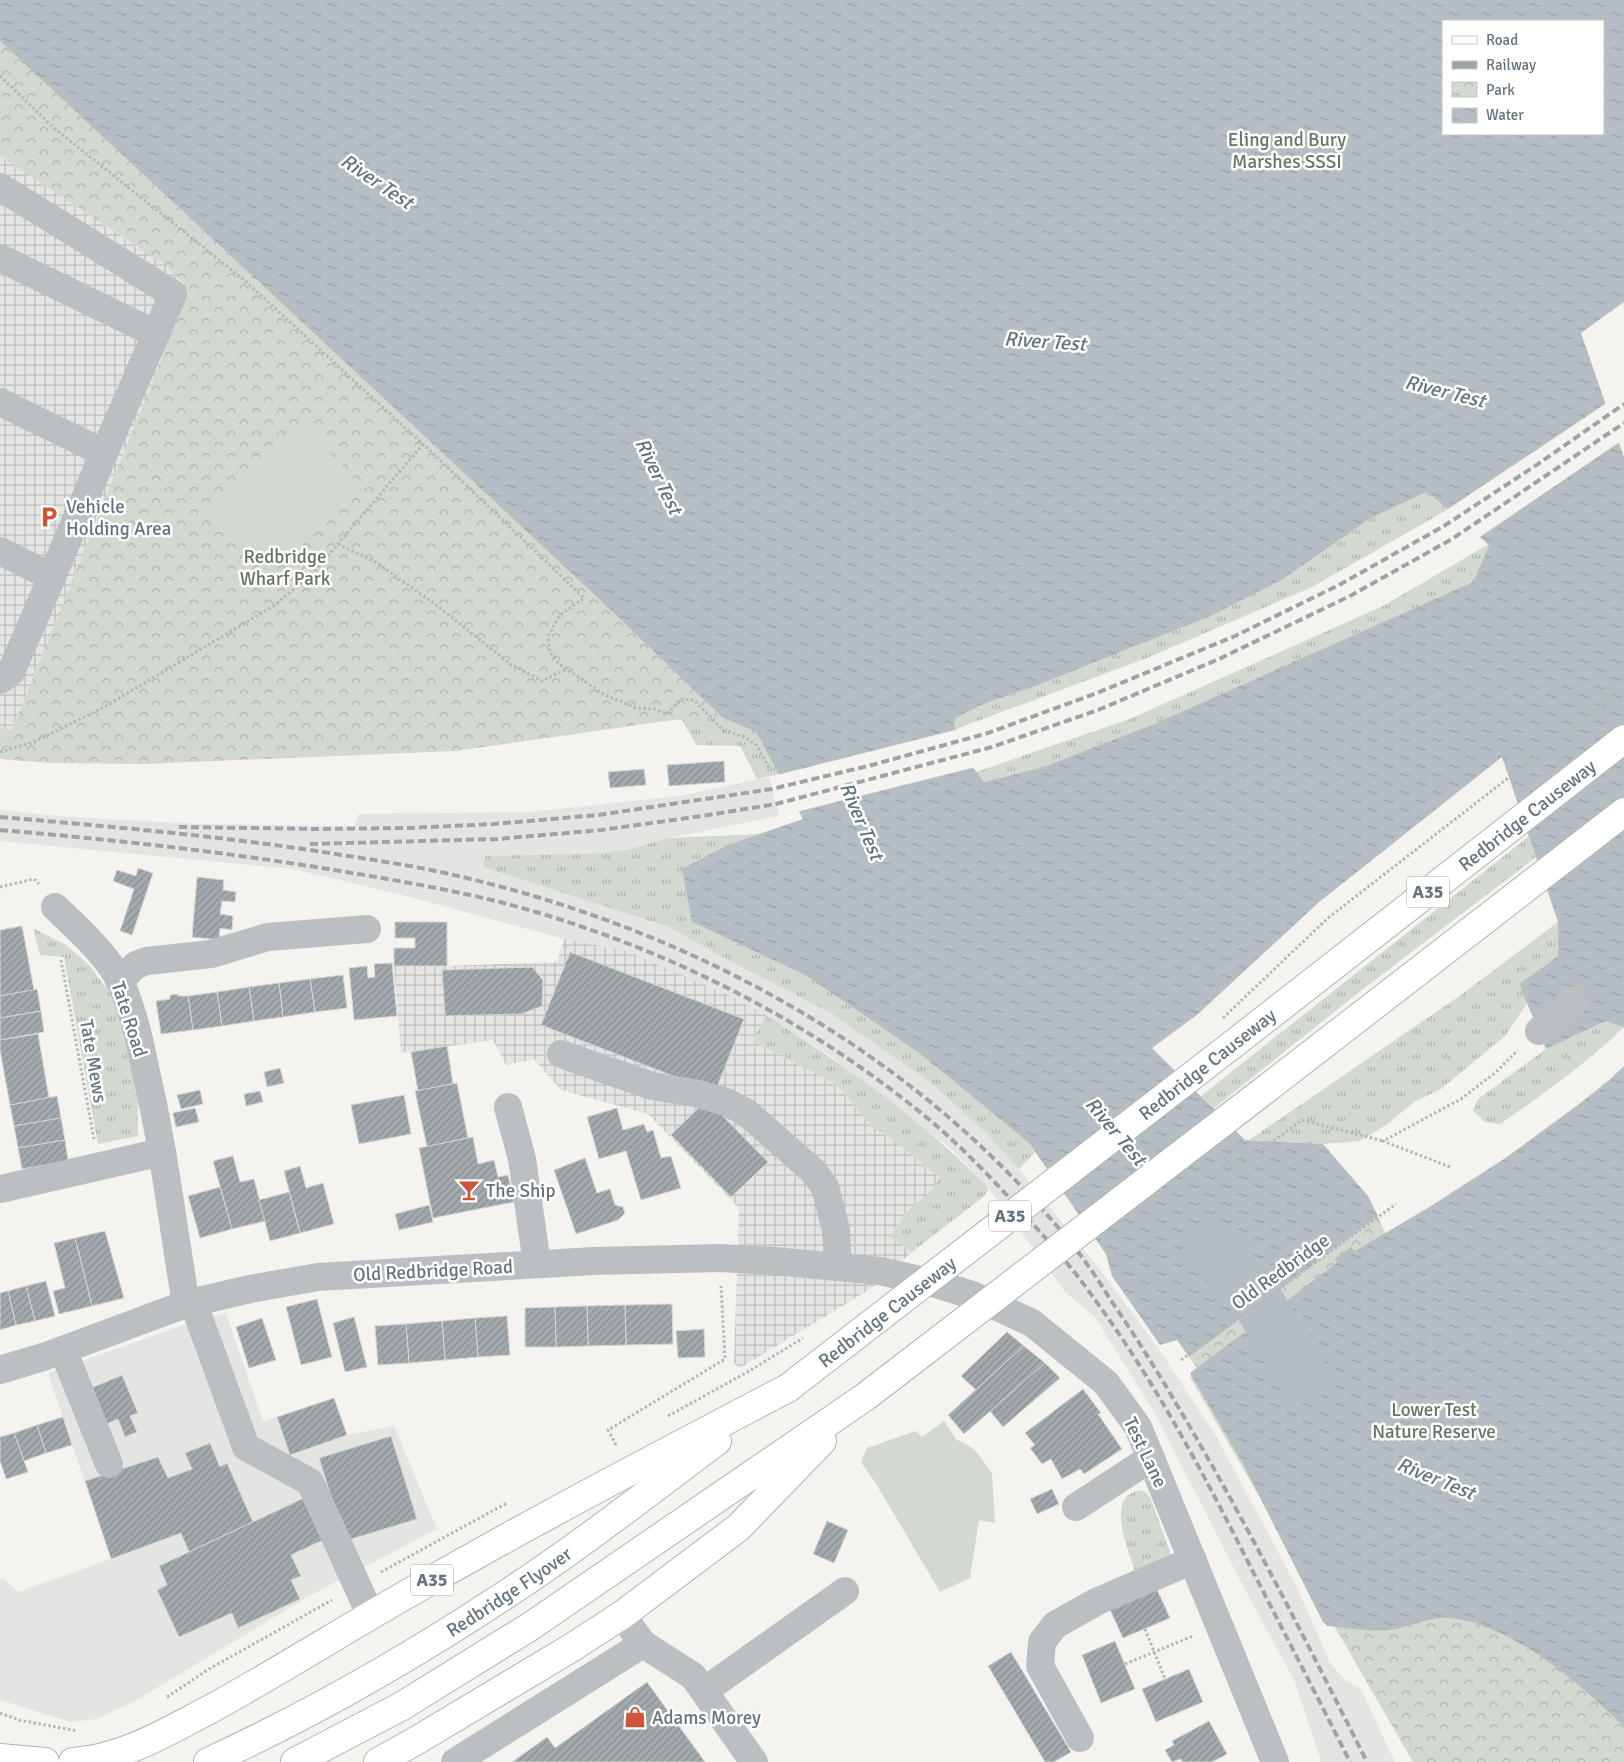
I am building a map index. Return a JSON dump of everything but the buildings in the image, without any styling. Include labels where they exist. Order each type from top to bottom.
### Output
[{"type":"main road","name":"Redbridge Causeway","points":[[788,1388],[1624,739]]},
{"type":"main road","points":[[378,1762],[571,1648],[622,1615],[739,1527],[865,1397],[1624,812]]},
{"type":"main road","name":"A35","points":[[73,1762],[92,1761],[117,1755],[159,1736],[231,1698],[421,1586],[552,1513],[788,1388]]},
{"type":"main road","name":"Redbridge Flyover","points":[[208,1762],[273,1732],[390,1668],[503,1597],[603,1526],[788,1388]]},
{"type":"main road","name":"Redbridge Flyover","points":[[295,1762],[402,1706],[531,1626],[865,1397]]},
{"type":"main road","points":[[0,1758],[45,1762]]},
{"type":"street","points":[[0,187],[173,294],[11,672],[0,680]]},
{"type":"street","points":[[0,258],[156,334]]},
{"type":"street","points":[[0,402],[104,453]]},
{"type":"street","points":[[0,551],[52,577]]},
{"type":"street","name":"Tate Road","points":[[55,907],[82,933],[112,968],[119,981],[136,1027],[152,1095],[189,1303],[246,1447],[310,1482],[371,1616]]},
{"type":"street","points":[[119,981],[136,965],[147,961],[211,954],[268,937],[367,929]]},
{"type":"street","points":[[1539,1031],[1575,1000]]},
{"type":"street","points":[[561,1054],[652,1086],[695,1093],[726,1102],[747,1113],[813,1171],[825,1187],[836,1230],[838,1266]]},
{"type":"street","points":[[508,1107],[522,1160],[537,1264]]},
{"type":"street","points":[[0,1189],[162,1152]]},
{"type":"street","name":"Old Redbridge Road","points":[[0,1370],[63,1350],[189,1303],[250,1288],[318,1277],[594,1260],[720,1258],[838,1266],[880,1271]]},
{"type":"street","name":"Test Lane","points":[[880,1271],[933,1283],[972,1295],[1032,1323],[1106,1384],[1138,1427],[1275,1762]]},
{"type":"street","points":[[63,1350],[109,1464]]},
{"type":"street","points":[[1076,1507],[1151,1458]]},
{"type":"street","points":[[1080,1738],[1040,1666],[1042,1642],[1055,1625],[1096,1602],[1193,1560]]},
{"type":"street","points":[[704,1691],[844,1591]]},
{"type":"street","points":[[622,1615],[643,1644],[693,1676],[754,1762]]},
{"type":"street","points":[[455,1762],[643,1644]]},
{"type":"path","points":[[0,76],[54,128],[243,279],[423,444],[584,598],[559,616],[548,636],[550,652],[559,664],[605,695],[636,708],[654,709],[667,714],[681,699],[694,700],[723,730],[745,737],[757,746],[769,768]]},
{"type":"path","points":[[0,752],[34,742],[106,706],[275,605],[314,572],[423,444]]},
{"type":"path","points":[[338,544],[377,564],[439,607],[510,664],[529,675],[542,681],[567,669]]},
{"type":"path","points":[[1216,1024],[1328,918],[1624,688]]},
{"type":"path","points":[[0,887],[34,879],[55,907]]},
{"type":"path","name":"Tate Mews","points":[[61,960],[99,1167]]},
{"type":"path","points":[[1450,1167],[1383,1141],[1461,1099],[1496,1072],[1539,1031]]},
{"type":"path","name":"Old Redbridge","points":[[1181,1360],[1396,1204]]},
{"type":"path","points":[[624,1440],[616,1445],[608,1430],[725,1359],[720,1258]]},
{"type":"path","points":[[666,1417],[751,1370],[809,1334]]},
{"type":"path","points":[[161,1701],[209,1669],[513,1499]]},
{"type":"path","points":[[1124,1664],[1219,1625]]},
{"type":"path","points":[[1145,1629],[1165,1679]]},
{"type":"path","points":[[0,1713],[19,1720],[79,1732]]},
{"type":"shaded area","name":"Vehicle Holding Area","points":[[0,156],[165,265],[186,286],[182,308],[12,730],[0,727]]},
{"type":"shaded area","points":[[769,777],[779,816],[669,838],[622,851],[483,867],[669,927],[697,941],[730,961],[829,1012],[847,1024],[930,1082],[988,1135],[1019,1169],[1108,1280],[1161,1352],[1216,1436],[1297,1587],[1330,1663],[1345,1680],[1361,1689],[1395,1762],[1321,1762],[1295,1682],[1241,1582],[1154,1412],[1095,1317],[1065,1292],[989,1189],[950,1148],[833,1058],[766,1015],[626,951],[564,939],[402,895],[293,869],[0,841],[0,810],[70,817],[200,824],[354,826],[359,814],[529,812],[679,796]]},
{"type":"shaded area","points":[[564,939],[626,951],[728,995],[766,1015],[752,1041],[839,1087],[871,1126],[892,1139],[940,1178],[928,1194],[907,1211],[890,1236],[912,1252],[872,1288],[740,1368],[734,1363],[739,1208],[648,1114],[561,1090],[534,1059],[506,1065],[493,1040],[401,1053],[394,966],[557,962]]},
{"type":"shaded area","points":[[226,1313],[263,1421],[334,1398],[347,1435],[394,1426],[437,1529],[311,1595],[137,1700],[97,1719],[70,1722],[0,1700],[0,1580],[3,1578],[18,1592],[111,1559],[48,1373],[183,1325]]},
{"type":"green space","name":"Redbridge Wharf Park","points":[[0,41],[598,598],[723,718],[673,720],[455,751],[143,764],[49,763],[0,759],[0,727],[12,730],[182,308],[186,286],[165,265],[0,156]]},
{"type":"green space","points":[[305,426],[360,484],[267,571],[213,514]]},
{"type":"green space","points":[[1427,492],[1447,510],[1312,587],[1147,658],[956,729],[953,719],[986,703],[1033,687],[1211,616],[1282,580],[1371,518]]},
{"type":"green space","points":[[1489,544],[1473,582],[1154,724],[1043,767],[984,782],[976,772],[1132,718],[1383,606]]},
{"type":"green space","points":[[598,598],[723,718],[756,732],[779,774],[757,779],[740,746],[696,745],[682,720],[668,707]]},
{"type":"green space","points":[[759,834],[730,844],[692,922],[807,976],[923,1056],[1029,1143],[1035,1152],[1019,1169],[988,1135],[930,1082],[829,1012],[669,927],[483,867],[485,856],[587,854],[622,851],[669,838]]},
{"type":"green space","points":[[1529,836],[1536,857],[1354,996],[1213,1109],[1201,1096]]},
{"type":"green space","points":[[1558,922],[1558,956],[1519,984],[1527,1003],[1506,1035],[1441,1089],[1414,1102],[1386,1125],[1360,1141],[1323,1144],[1249,1140],[1458,997]]},
{"type":"green space","points":[[33,928],[66,945],[90,966],[113,997],[127,1046],[138,1096],[138,1136],[98,1144],[64,957],[40,955]]},
{"type":"green space","points":[[766,1015],[854,1074],[911,1117],[989,1189],[983,1197],[912,1252],[890,1237],[907,1211],[928,1194],[940,1178],[892,1139],[871,1126],[839,1087],[752,1041]]},
{"type":"green space","points":[[1607,1021],[1623,1028],[1579,1066],[1500,1124],[1485,1122],[1473,1111],[1478,1099],[1546,1049]]},
{"type":"green space","name":"Lower Test Nature Reserve","points":[[1624,1067],[1624,1762],[1413,1762],[1190,1377],[1197,1368],[1189,1357],[1378,1216],[1386,1235],[1518,1154]]},
{"type":"green space","points":[[944,1421],[956,1439],[974,1449],[992,1473],[995,1523],[979,1520],[970,1578],[940,1592],[875,1482],[861,1462],[867,1448],[916,1431],[922,1437]]},
{"type":"green space","points":[[1142,1490],[1150,1497],[1173,1560],[1137,1577],[1125,1540],[1121,1513],[1123,1502],[1130,1494]]},
{"type":"water","points":[[0,0],[1624,0],[1624,302],[1581,333],[1624,457],[1624,1028],[1606,1021],[1546,1049],[1519,984],[1558,956],[1558,922],[1502,757],[1318,903],[1198,1014],[1152,1048],[1245,1140],[1323,1144],[1368,1196],[1378,1216],[1189,1357],[1177,1340],[1160,1345],[1112,1276],[1106,1254],[1029,1143],[923,1056],[807,976],[692,922],[682,869],[730,844],[803,819],[756,732],[723,718],[598,598],[0,41]],"holes":[[[1427,492],[1489,545],[1473,582],[1154,724],[1043,767],[984,782],[963,754],[953,719],[986,703],[1033,687],[1211,616],[1282,580],[1371,518]]]},
{"type":"water","name":"Lower Test Nature Reserve","points":[[1624,1066],[1624,1727],[1587,1692],[1540,1656],[1515,1640],[1489,1628],[1464,1620],[1441,1618],[1396,1629],[1381,1630],[1358,1630],[1328,1626],[1323,1622],[1242,1462],[1190,1373],[1337,1263],[1335,1259],[1351,1247],[1355,1251],[1431,1206],[1507,1157],[1605,1085]]},
{"type":"pier","points":[[1608,402],[1621,441],[1477,539],[1445,511]]},
{"type":"pier","points":[[959,729],[965,753],[976,767],[796,812],[777,775]]},
{"type":"waterway","name":"River Test","points":[[1214,1249],[1260,1305],[1304,1377]]},
{"type":"railway","points":[[179,827],[408,828],[494,824],[598,815],[772,789],[872,765],[988,733],[1097,693],[1235,636],[1339,585],[1444,526],[1624,404]]},
{"type":"railway","points":[[310,844],[497,839],[601,830],[702,816],[776,804],[992,747],[1098,710],[1219,659],[1350,596],[1452,539],[1624,423]]},
{"type":"railway","points":[[0,817],[174,833],[305,849],[433,870],[535,897],[624,927],[710,963],[792,1007],[870,1057],[944,1113],[1012,1177],[1074,1247],[1088,1266],[1153,1365],[1227,1493],[1298,1626],[1367,1762]]},
{"type":"railway","points":[[0,830],[264,859],[463,894],[560,919],[676,963],[732,990],[786,1020],[890,1088],[938,1127],[998,1185],[1071,1268],[1137,1361],[1196,1461],[1350,1762]]},
{"type":"place","name":"Vehicle Holding Area","points":[[49,517]]},
{"type":"place","name":"The Ship","points":[[469,1190]]},
{"type":"place","name":"Adams Morey","points":[[635,1717]]},
{"type":"park label","name":"Eling and Bury Marshes SSSI","points":[[1287,150]]}]
